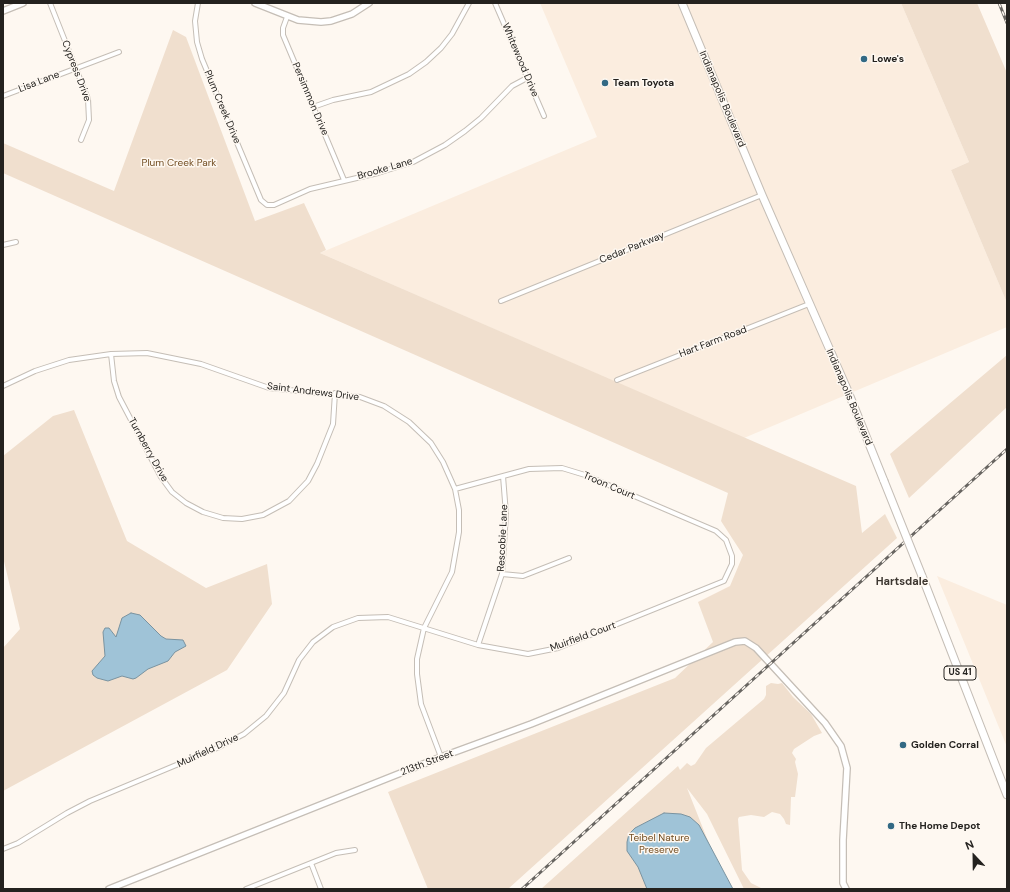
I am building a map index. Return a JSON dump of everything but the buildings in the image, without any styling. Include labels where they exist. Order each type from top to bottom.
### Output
[{"type":"highway","name":"Indianapolis Boulevard","points":[[682,3],[809,304],[847,389],[922,576],[1007,795]]},
{"type":"street","points":[[3,11],[23,3]]},
{"type":"street","name":"Cypress Drive","points":[[50,3],[88,99],[90,109],[89,120],[81,140]]},
{"type":"street","name":"Plum Creek Drive","points":[[198,3],[195,21],[197,42],[202,59],[261,200],[267,205]]},
{"type":"street","points":[[255,3],[287,17],[311,22],[331,21],[362,9],[369,3]]},
{"type":"street","points":[[358,3],[362,9]]},
{"type":"street","points":[[314,107],[333,100],[371,92],[409,74],[426,62],[441,48],[452,34],[469,3]]},
{"type":"street","name":"Whitewood Drive","points":[[496,3],[544,116]]},
{"type":"street","name":"Persimmon Drive","points":[[287,17],[283,28],[283,35],[344,180]]},
{"type":"street","name":"Lisa Lane","points":[[3,96],[119,52]]},
{"type":"street","name":"Brooke Lane","points":[[267,205],[274,205],[310,189],[393,169],[432,152],[465,131],[481,118],[512,86],[528,78]]},
{"type":"street","name":"Cedar Parkway","points":[[501,301],[762,194]]},
{"type":"street","points":[[3,245],[16,242]]},
{"type":"street","name":"Hart Farm Road","points":[[617,380],[809,304]]},
{"type":"street","name":"Saint Andrews Drive","points":[[3,386],[13,380],[48,366],[90,356],[147,353],[201,364],[269,388],[335,393],[360,397],[377,402],[409,422],[420,431],[438,452],[455,489],[459,510],[459,532],[452,572],[424,628],[417,659],[418,688],[427,721],[441,757]]},
{"type":"street","name":"Turnberry Drive","points":[[111,354],[114,381],[119,397],[161,477],[172,492],[186,503],[203,512],[222,518],[242,519],[263,514],[289,501],[308,481],[317,464],[333,424],[335,393]]},
{"type":"street","name":"Troon Court","points":[[455,489],[529,469],[562,468],[585,475],[716,530],[726,540],[732,556],[732,564],[730,569]]},
{"type":"street","name":"Rescobie Lane","points":[[478,645],[502,574],[506,514],[503,476]]},
{"type":"street","points":[[502,574],[523,576],[569,558]]},
{"type":"street","name":"Muirfield Court","points":[[424,628],[478,645],[528,654],[558,648],[724,581],[730,569]]},
{"type":"street","name":"Muirfield Drive","points":[[3,850],[90,801],[217,748],[244,734],[266,716],[284,693],[299,660],[314,642],[333,627],[358,618],[388,617],[424,628]]},
{"type":"street","name":"213th Street","points":[[110,889],[441,757],[531,724],[735,642],[745,640],[756,648],[825,723],[835,735],[841,746],[847,768],[843,840],[843,883],[846,889]]},
{"type":"street","points":[[246,889],[336,853],[355,850]]},
{"type":"street","points":[[311,863],[321,889]]},
{"type":"shaded area","points":[[540,3],[901,3],[969,162],[951,170],[1007,303],[1007,327],[744,438],[320,253],[597,137]]},
{"type":"shaded area","points":[[937,576],[1007,605],[1007,747]]},
{"type":"green space","points":[[901,3],[977,3],[1007,73],[1007,303],[951,170],[969,162]]},
{"type":"green space","name":"Plum Creek Park","points":[[173,30],[186,37],[255,221],[304,203],[326,250],[320,253],[856,486],[862,533],[885,514],[897,538],[508,889],[428,889],[388,792],[675,678],[713,642],[698,602],[730,586],[743,555],[721,521],[728,493],[3,173],[3,143],[114,191]]},
{"type":"green space","points":[[1007,355],[1007,407],[909,498],[890,454]]},
{"type":"green space","points":[[74,410],[127,541],[206,588],[267,564],[272,604],[227,670],[3,791],[3,648],[20,629],[3,557],[3,456],[53,416]]},
{"type":"green space","name":"Teibel Nature Preserve","points":[[771,683],[782,683],[793,697],[811,714],[822,733],[814,736],[794,749],[792,753],[796,759],[795,762],[798,774],[795,797],[791,797],[790,825],[786,824],[780,814],[772,812],[764,817],[751,815],[739,817],[738,819],[742,870],[751,883],[763,889],[744,889],[707,814],[687,788],[727,889],[541,889],[678,766],[680,770],[687,763],[691,766],[695,764],[706,748],[764,699],[766,695],[766,686]]},
{"type":"water","points":[[131,613],[140,615],[166,639],[183,640],[186,646],[175,652],[168,661],[148,669],[136,678],[133,679],[122,676],[108,681],[97,678],[93,675],[92,671],[105,656],[103,632],[105,628],[109,628],[116,637],[122,618]]},
{"type":"water","points":[[664,813],[681,814],[690,817],[699,825],[733,889],[647,889],[638,867],[627,851],[627,842],[629,834],[635,828]]},
{"type":"railway","points":[[999,3],[1007,23]]},
{"type":"railway","points":[[522,889],[1007,449]]},
{"type":"place","name":"Lowe's","points":[[864,59]]},
{"type":"place","name":"Team Toyota","points":[[605,83]]},
{"type":"place","name":"Golden Corral","points":[[903,745]]},
{"type":"place","name":"The Home Depot","points":[[891,826]]},
{"type":"district","name":"Hartsdale","points":[[902,582]]}]
